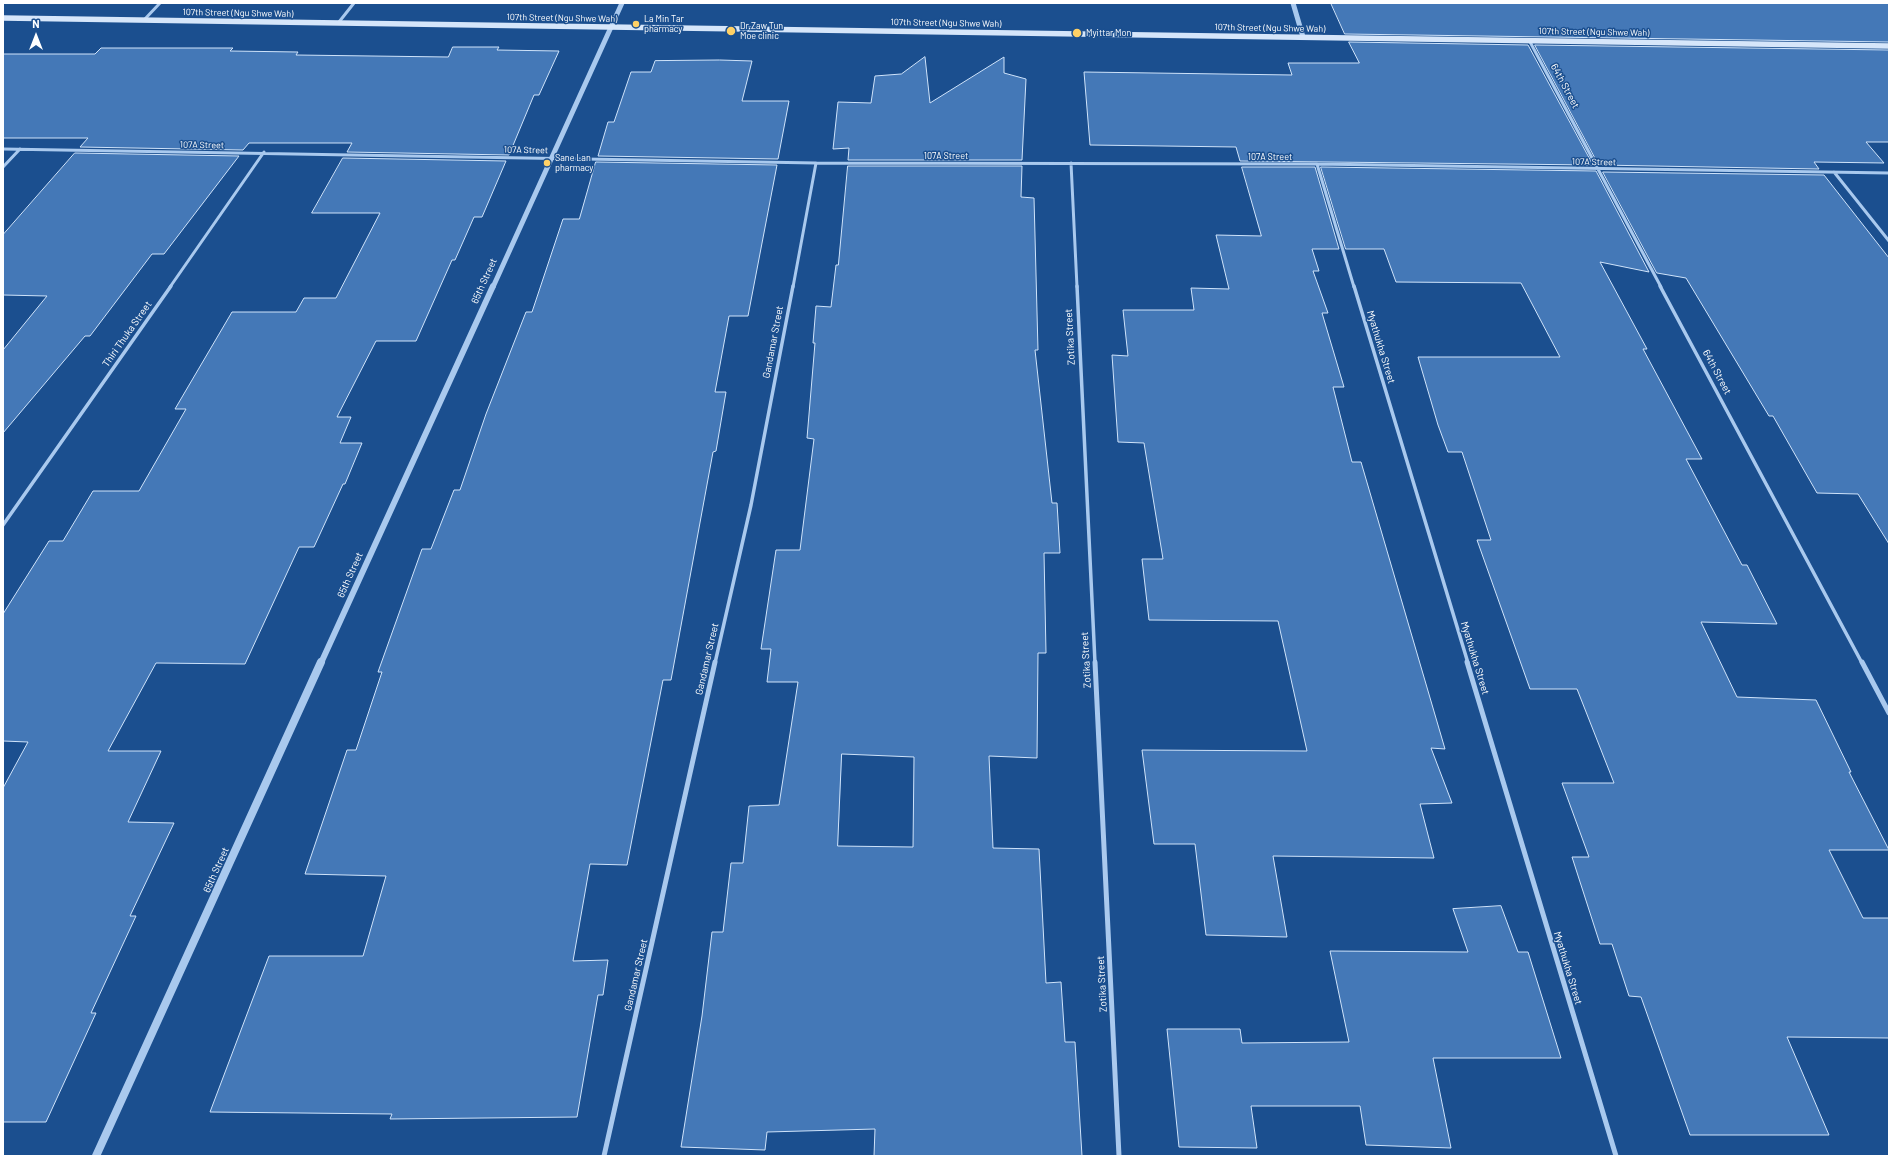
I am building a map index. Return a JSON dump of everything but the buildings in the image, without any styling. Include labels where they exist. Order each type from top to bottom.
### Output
[{"type":"main road","name":"107th Street (Ngu Shwe Wah)","points":[[3,18],[1529,39],[1889,46]]},
{"type":"street","points":[[144,20],[160,3]]},
{"type":"street","points":[[340,22],[354,3]]},
{"type":"street","name":"65th Street","points":[[96,1156],[622,3]]},
{"type":"street","points":[[1293,3],[1303,36]]},
{"type":"street","name":"64th Street","points":[[1529,39],[1889,713]]},
{"type":"street","name":"107A Street","points":[[3,149],[816,162],[1317,164],[1889,173]]},
{"type":"street","points":[[3,167],[20,149]]},
{"type":"street","name":"Thiri Thuka Street","points":[[3,525],[264,152]]},
{"type":"street","name":"Gandamar Street","points":[[604,1156],[751,505],[816,162]]},
{"type":"street","name":"Zotika Street","points":[[1071,163],[1120,1156]]},
{"type":"street","name":"Myathukha Street","points":[[1317,164],[1616,1156]]},
{"type":"street","points":[[1834,172],[1889,241]]},
{"type":"place","name":"La Min Tar pharmacy","points":[[636,24]]},
{"type":"place","name":"Dr.Zaw Tun Moe clinic","points":[[731,31]]},
{"type":"place","name":"Myittar Mon","points":[[1077,33]]},
{"type":"place","name":"Sane Lan pharmacy","points":[[547,163]]}]
